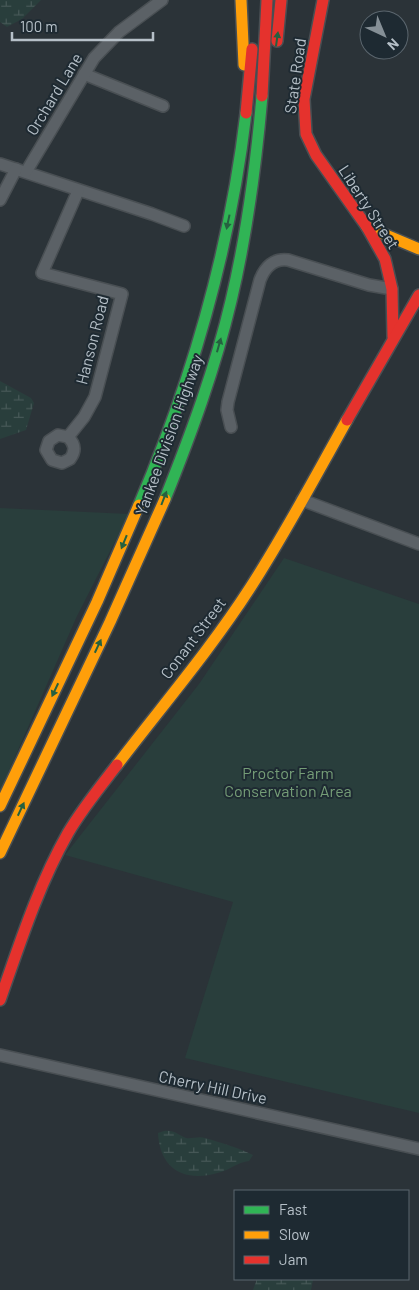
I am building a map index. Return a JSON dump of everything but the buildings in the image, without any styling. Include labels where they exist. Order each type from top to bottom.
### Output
[{"type":"main road","points":[[235,189],[244,66],[241,0]]},
{"type":"main road","name":"Yankee Division Highway","points":[[0,853],[128,583],[156,519],[209,380],[228,311],[244,241],[255,173],[262,103],[267,0]]},
{"type":"main road","points":[[255,173],[266,129],[281,0]]},
{"type":"main road","name":"State Road","points":[[316,155],[306,134],[304,105],[323,0]]},
{"type":"main road","name":"Yankee Division Highway","points":[[0,806],[120,552],[182,393],[203,327],[235,189],[250,76],[253,7]]},
{"type":"main road","name":"Liberty Street","points":[[316,155],[367,227],[385,259],[392,289],[392,338]]},
{"type":"main road","points":[[367,227],[419,249]]},
{"type":"main road","name":"Conant Street","points":[[0,1000],[29,917],[53,862],[69,832],[93,796],[222,628],[250,588],[275,548],[392,338],[419,295]]},
{"type":"street","name":"Orchard Lane","points":[[0,200],[21,171],[94,58],[135,19],[162,0]]},
{"type":"street","points":[[84,74],[164,106]]},
{"type":"street","points":[[0,164],[184,226]]},
{"type":"street","name":"Hanson Road","points":[[68,437],[84,417],[95,397],[122,294],[42,273],[78,190]]},
{"type":"street","points":[[231,427],[227,410],[228,402],[260,280],[267,266],[282,259],[288,260],[369,285],[392,289]]},
{"type":"street","points":[[302,500],[419,544]]},
{"type":"street","name":"Cherry Hill Drive","points":[[0,1056],[419,1149]]},
{"type":"green space","points":[[0,0],[41,0],[22,19],[7,27],[0,22]]},
{"type":"green space","points":[[0,381],[31,398],[34,403],[26,430],[0,439]]},
{"type":"green space","points":[[0,508],[129,514],[77,616],[0,791]]},
{"type":"green space","name":"Proctor Farm Conservation Area","points":[[284,558],[419,604],[419,1113],[185,1058],[233,902],[65,855],[199,684]]},
{"type":"green space","points":[[164,1131],[174,1132],[186,1138],[205,1138],[235,1147],[253,1155],[249,1161],[221,1172],[197,1176],[186,1175],[177,1171],[164,1157],[158,1133]]},
{"type":"green space","points":[[257,1280],[313,1280],[311,1290],[253,1290]]},
{"type":"traffic: fast","points":[[165,499],[202,401],[231,301],[250,199],[262,96]]},
{"type":"traffic: fast","points":[[139,505],[176,410],[206,313],[230,214],[246,113]]},
{"type":"traffic: slow","points":[[241,0],[244,65]]},
{"type":"traffic: slow","points":[[367,227],[419,249]]},
{"type":"traffic: slow","points":[[117,765],[235,611],[288,526],[347,420]]},
{"type":"traffic: slow","points":[[0,853],[110,622],[165,499]]},
{"type":"traffic: slow","points":[[0,806],[97,602],[139,505]]},
{"type":"traffic: jam","points":[[262,96],[267,0]]},
{"type":"traffic: jam","points":[[277,41],[281,0]]},
{"type":"traffic: jam","points":[[323,0],[304,99],[306,134],[316,155],[367,227],[385,259],[392,289],[393,337]]},
{"type":"traffic: jam","points":[[246,113],[252,49]]},
{"type":"traffic: jam","points":[[347,420],[419,295]]},
{"type":"traffic: jam","points":[[0,1000],[30,915],[57,853],[79,815],[117,765]]}]
